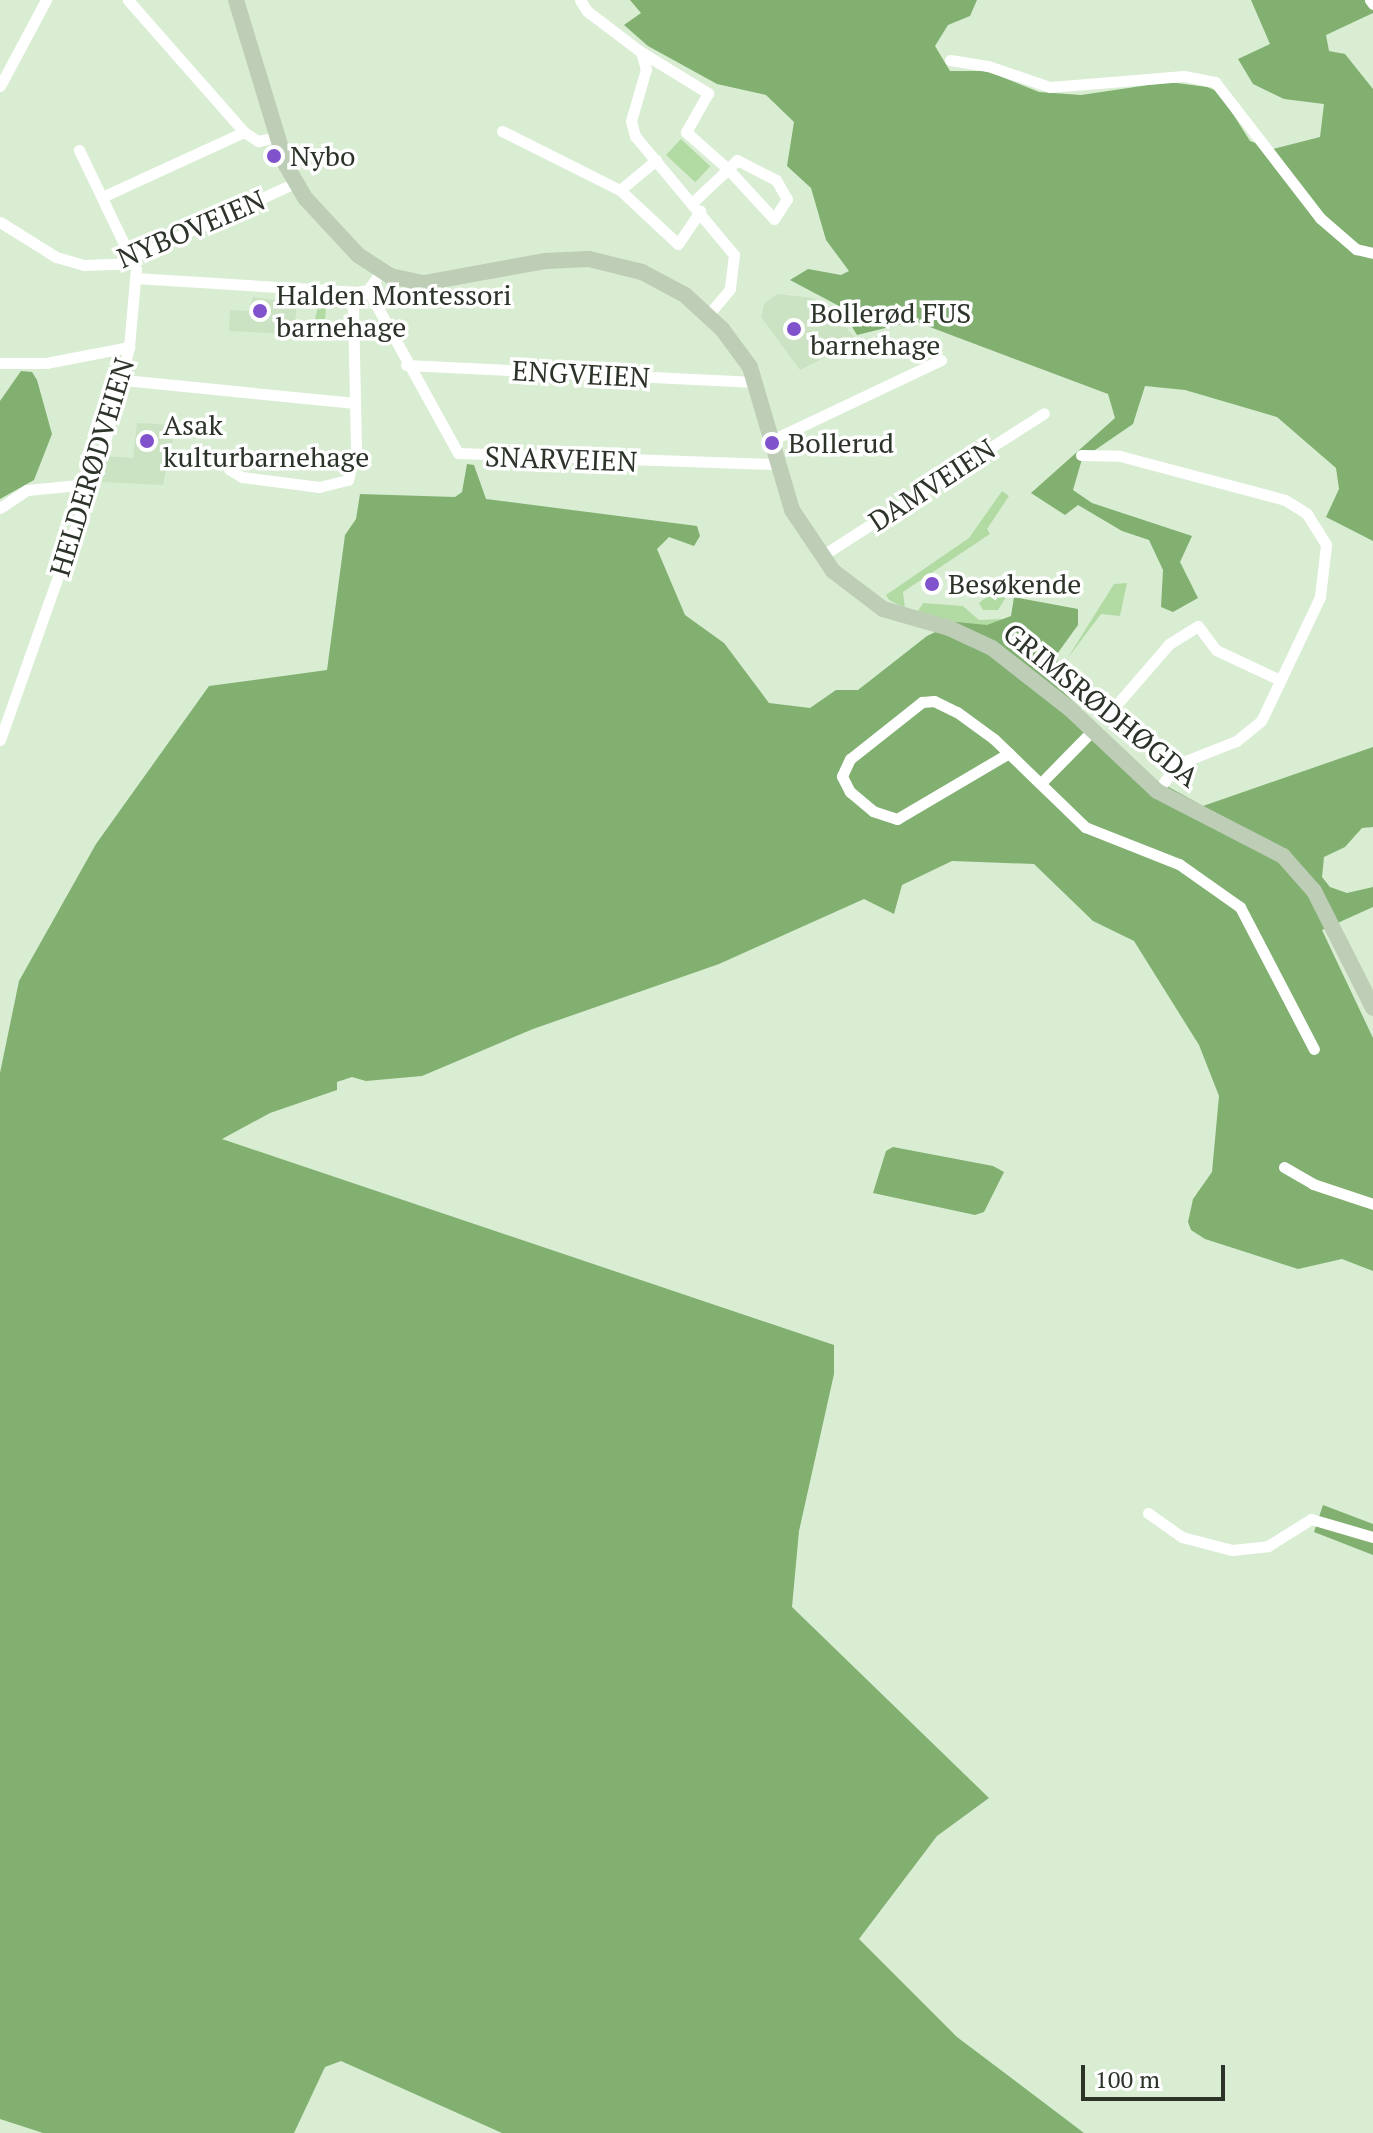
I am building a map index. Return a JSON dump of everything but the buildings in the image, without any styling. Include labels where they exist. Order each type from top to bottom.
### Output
[{"type":"main road","name":"GRIMSRØDHØGDA","points":[[236,0],[274,138],[295,183],[358,255],[381,272],[434,283],[545,261],[589,259],[642,272],[709,314],[739,348],[756,382],[792,510],[820,557],[857,593],[883,609],[949,628],[992,648],[1099,724],[1157,791],[1262,842],[1304,877],[1373,1008]]},
{"type":"street","points":[[0,86],[46,0]]},
{"type":"street","points":[[128,0],[244,132],[258,141],[274,138]]},
{"type":"street","points":[[502,131],[620,190],[678,244],[697,207],[728,169],[740,160],[769,175],[782,187],[786,207],[774,219],[728,169],[685,130],[708,93],[641,52],[587,11],[580,0]]},
{"type":"street","points":[[641,52],[646,69],[631,126],[656,160],[726,240],[737,265],[730,289],[709,314]]},
{"type":"street","points":[[950,60],[988,66],[1050,87],[1184,76],[1215,82],[1320,218],[1356,249],[1373,253]]},
{"type":"street","points":[[102,197],[244,132]]},
{"type":"street","name":"HELDERØDVEIEN","points":[[0,740],[124,380],[129,347],[135,278],[132,260],[79,150]]},
{"type":"street","points":[[620,190],[656,160]]},
{"type":"street","name":"NYBOVEIEN","points":[[0,222],[64,260],[93,265],[132,260],[295,183]]},
{"type":"street","points":[[229,469],[242,477],[273,482],[342,486],[355,458],[362,291],[381,272]]},
{"type":"street","points":[[135,278],[362,291]]},
{"type":"street","name":"SNARVEIEN","points":[[362,291],[449,445],[462,455],[778,464]]},
{"type":"street","points":[[0,363],[46,363],[129,347]]},
{"type":"street","points":[[772,440],[941,360]]},
{"type":"street","name":"ENGVEIEN","points":[[406,365],[756,382]]},
{"type":"street","points":[[124,380],[355,403]]},
{"type":"street","name":"DAMVEIEN","points":[[820,557],[1044,413]]},
{"type":"street","points":[[1081,455],[1120,456],[1275,497],[1313,521],[1326,545],[1325,582],[1257,727],[1187,758],[1157,791]]},
{"type":"street","points":[[0,508],[27,490],[89,484]]},
{"type":"street","points":[[1041,783],[1099,724],[1169,644],[1198,626],[1216,650],[1280,680]]},
{"type":"street","points":[[1009,753],[897,819],[873,811],[850,792],[842,776],[850,759],[928,700],[968,719],[1009,753],[1089,830],[1179,864],[1240,907],[1314,1049]]},
{"type":"street","points":[[1284,1167],[1313,1184],[1373,1204]]},
{"type":"street","points":[[1148,1513],[1182,1537],[1232,1550],[1268,1546],[1311,1519],[1373,1537]]},
{"type":"shaded area","points":[[777,294],[813,298],[830,307],[857,341],[800,370],[761,317],[764,304]]},
{"type":"shaded area","points":[[253,297],[297,303],[294,334],[229,331],[230,310],[248,311]]},
{"type":"shaded area","points":[[137,423],[176,425],[163,485],[100,482],[97,478],[105,456],[133,458]]},
{"type":"green space","points":[[630,0],[977,0],[970,16],[948,25],[935,46],[950,71],[987,71],[1039,92],[1081,95],[1169,82],[1207,87],[1219,92],[1250,141],[1273,149],[1320,137],[1324,104],[1284,99],[1253,84],[1238,59],[1270,44],[1251,0],[1373,0],[1373,13],[1326,35],[1329,51],[1345,54],[1373,89],[1373,541],[1326,517],[1339,489],[1336,468],[1277,417],[1185,390],[1145,386],[1133,424],[1082,459],[1073,490],[1092,503],[1192,536],[1180,562],[1198,598],[1173,612],[1161,607],[1163,570],[1149,540],[1122,531],[1078,505],[1065,515],[1031,493],[1115,418],[1108,394],[914,321],[857,335],[839,306],[790,280],[808,269],[841,275],[849,271],[826,240],[811,188],[787,166],[794,122],[766,95],[717,84],[648,46],[624,25],[641,13]]},
{"type":"green space","points":[[681,139],[710,166],[695,182],[666,155]]},
{"type":"green space","points":[[321,294],[347,295],[347,308],[326,307],[325,319],[315,319]]},
{"type":"green space","points":[[21,371],[32,372],[37,380],[52,434],[34,480],[0,499],[0,401]]},
{"type":"green space","points":[[467,464],[474,465],[486,499],[697,526],[700,536],[694,546],[669,537],[657,549],[685,615],[724,643],[769,703],[810,708],[836,690],[858,690],[927,636],[956,622],[987,625],[1011,616],[1014,597],[1078,609],[1078,625],[1057,654],[1059,688],[1156,780],[1203,806],[1373,747],[1373,827],[1362,828],[1345,847],[1324,857],[1322,877],[1330,887],[1347,893],[1373,887],[1373,907],[1322,930],[1373,1038],[1373,1271],[1342,1259],[1298,1269],[1205,1239],[1191,1230],[1188,1222],[1193,1199],[1212,1172],[1219,1096],[1199,1045],[1134,941],[1093,921],[1034,864],[952,861],[902,885],[894,914],[864,899],[719,964],[533,1029],[422,1076],[366,1081],[352,1077],[337,1082],[337,1090],[270,1113],[222,1139],[834,1345],[834,1374],[799,1531],[792,1607],[989,1798],[937,1836],[859,1939],[957,2037],[1084,2133],[502,2133],[341,2061],[325,2067],[294,2133],[43,2133],[0,2119],[0,1073],[19,981],[96,844],[209,686],[327,670],[345,535],[356,519],[360,494],[455,497],[462,492]]},
{"type":"green space","points":[[1002,491],[1009,496],[987,529],[990,534],[903,592],[905,608],[889,600],[886,595],[969,538]]},
{"type":"green space","points":[[1006,582],[1006,597],[998,610],[983,610],[979,603]]},
{"type":"green space","points":[[1127,583],[1120,616],[1101,614],[1067,659],[1114,584]]},
{"type":"green space","points":[[923,603],[963,606],[979,620],[1002,619],[995,637],[918,611]]},
{"type":"green space","points":[[893,1147],[993,1166],[1004,1172],[984,1212],[975,1215],[873,1193],[886,1151]]},
{"type":"green space","points":[[1323,1505],[1373,1524],[1373,1555],[1314,1532]]},
{"type":"place","name":"Nybo","points":[[274,156]]},
{"type":"place","name":"Halden Montessori barnehage","points":[[260,311]]},
{"type":"place","name":"Bollerød FUS barnehage","points":[[794,329]]},
{"type":"place","name":"Asak kulturbarnehage","points":[[147,441]]},
{"type":"place","name":"Bollerud","points":[[772,443]]},
{"type":"place","name":"Besøkende","points":[[932,584]]}]
